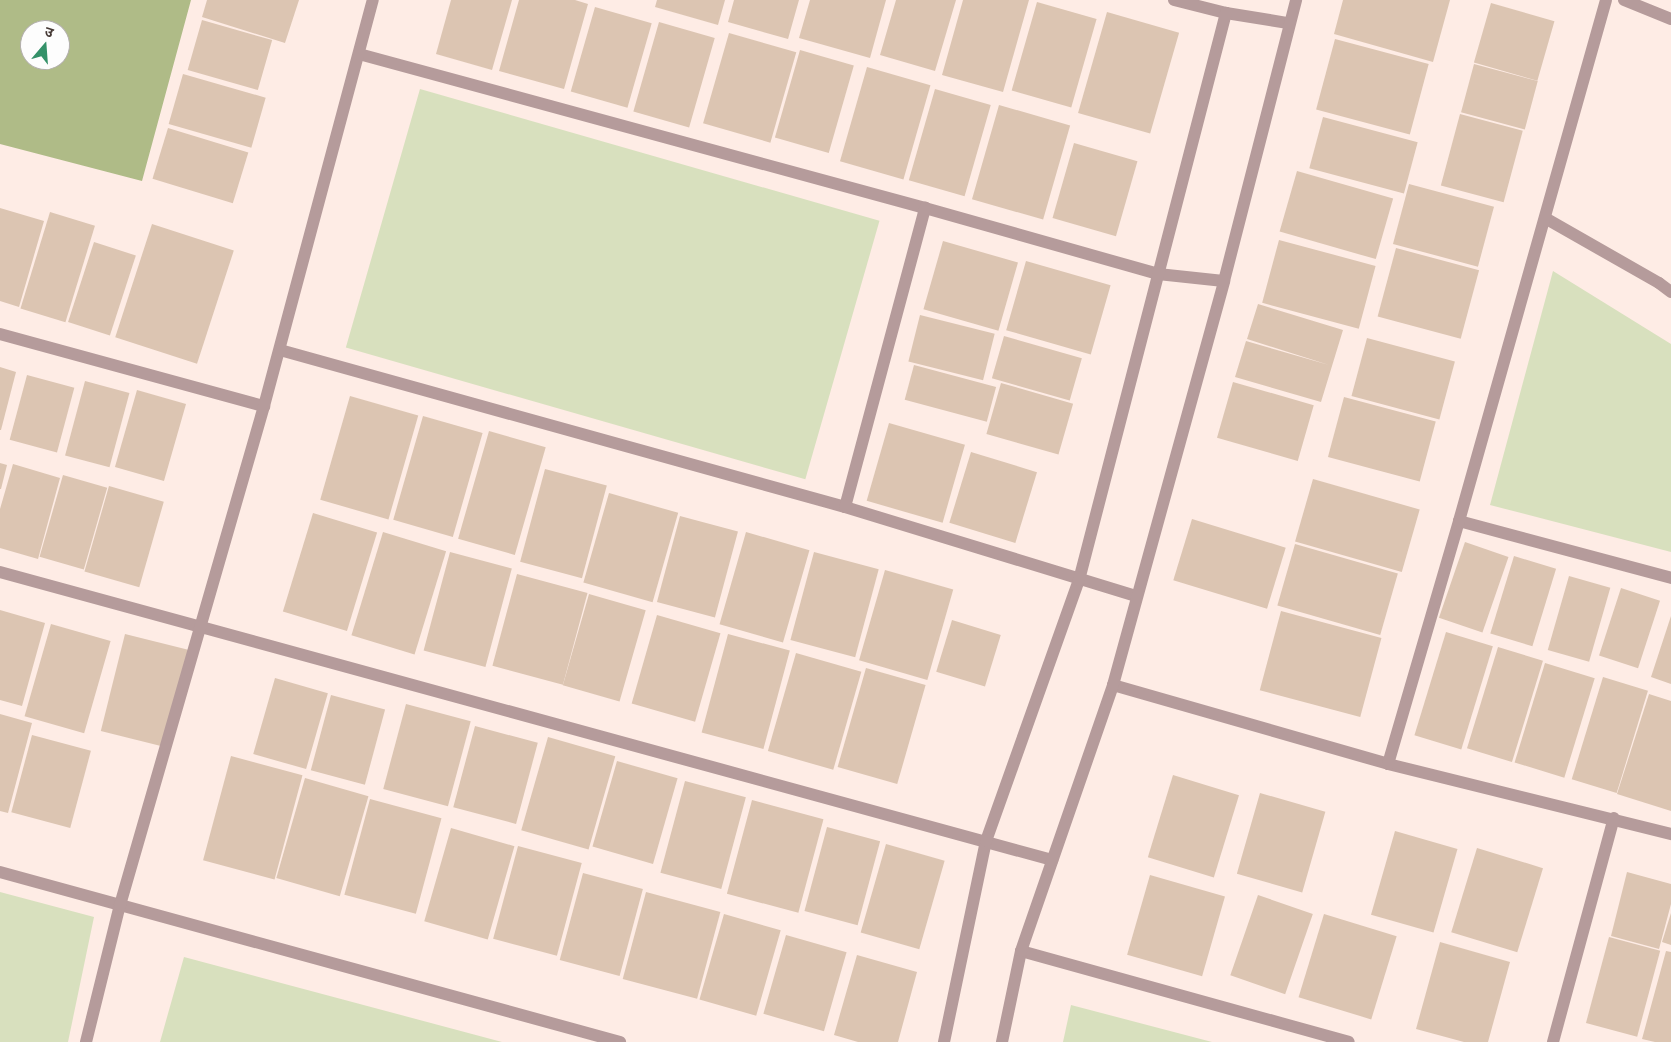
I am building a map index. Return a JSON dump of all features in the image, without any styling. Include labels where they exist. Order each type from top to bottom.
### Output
[{"type":"street","points":[[86,1042],[120,905],[202,626],[280,350],[373,0]]},
{"type":"street","points":[[1174,0],[1226,13],[1288,23]]},
{"type":"street","points":[[1002,1042],[1020,951],[1113,685],[1224,282],[1288,23],[1296,0]]},
{"type":"street","points":[[1388,764],[1459,521],[1606,0]]},
{"type":"street","points":[[1624,0],[1671,19]]},
{"type":"street","points":[[944,1042],[986,841],[1079,580],[1226,13]]},
{"type":"street","points":[[359,54],[925,208],[1158,274],[1224,282]]},
{"type":"street","points":[[845,507],[925,208]]},
{"type":"street","points":[[1544,218],[1659,283],[1671,292]]},
{"type":"street","points":[[0,334],[264,406]]},
{"type":"street","points":[[280,350],[845,507],[1079,580],[1137,596]]},
{"type":"street","points":[[1459,521],[1671,578]]},
{"type":"street","points":[[0,572],[1052,860]]},
{"type":"street","points":[[1113,685],[1388,764],[1614,818],[1671,834]]},
{"type":"street","points":[[1553,1042],[1614,818]]},
{"type":"street","points":[[0,872],[620,1042]]},
{"type":"street","points":[[1020,951],[1349,1042]]},
{"type":"green space","points":[[0,0],[191,0],[142,181],[0,144]]},
{"type":"green space","points":[[420,89],[879,221],[805,479],[346,348]]},
{"type":"green space","points":[[1553,271],[1671,344],[1671,552],[1490,505]]},
{"type":"green space","points":[[0,892],[94,917],[68,1042],[0,1042]]},
{"type":"green space","points":[[184,957],[502,1042],[160,1042]]},
{"type":"green space","points":[[1071,1005],[1212,1042],[1063,1042]]},
{"type":"building","points":[[207,0],[299,0],[285,43],[202,17]]},
{"type":"building","points":[[451,0],[512,0],[492,70],[436,54]]},
{"type":"building","points":[[519,0],[575,0],[588,4],[564,89],[499,71]]},
{"type":"building","points":[[657,0],[725,0],[718,25],[655,7]]},
{"type":"building","points":[[734,0],[799,0],[788,39],[728,22]]},
{"type":"building","points":[[810,0],[886,0],[870,58],[799,38]]},
{"type":"building","points":[[896,0],[956,0],[935,71],[880,55]]},
{"type":"building","points":[[963,0],[1029,0],[1003,92],[942,75]]},
{"type":"building","points":[[1343,0],[1450,0],[1433,62],[1334,34]]},
{"type":"building","points":[[1037,2],[1097,19],[1071,108],[1012,90]]},
{"type":"building","points":[[1491,3],[1554,21],[1537,81],[1474,63]]},
{"type":"building","points":[[595,7],[652,23],[627,108],[571,92]]},
{"type":"building","points":[[1107,12],[1179,33],[1150,134],[1078,113]]},
{"type":"building","points":[[202,20],[272,40],[258,90],[188,70]]},
{"type":"building","points":[[659,22],[715,38],[689,127],[633,111]]},
{"type":"building","points":[[729,33],[796,52],[770,143],[703,123]]},
{"type":"building","points":[[1335,39],[1429,64],[1410,135],[1316,110]]},
{"type":"building","points":[[800,50],[854,65],[829,153],[775,137]]},
{"type":"building","points":[[1474,64],[1538,81],[1525,129],[1461,112]]},
{"type":"building","points":[[867,67],[930,85],[903,179],[840,161]]},
{"type":"building","points":[[183,74],[266,98],[251,148],[169,124]]},
{"type":"building","points":[[935,89],[991,105],[965,196],[909,180]]},
{"type":"building","points":[[999,105],[1070,125],[1043,220],[972,199]]},
{"type":"building","points":[[1460,114],[1523,131],[1504,202],[1441,185]]},
{"type":"building","points":[[1323,117],[1418,142],[1404,194],[1309,168]]},
{"type":"building","points":[[168,128],[248,153],[233,203],[153,179]]},
{"type":"building","points":[[1074,143],[1137,161],[1116,236],[1053,218]]},
{"type":"building","points":[[1297,171],[1393,199],[1376,259],[1280,232]]},
{"type":"building","points":[[1409,184],[1494,207],[1478,267],[1393,244]]},
{"type":"building","points":[[0,208],[44,221],[19,307],[0,301]]},
{"type":"building","points":[[50,212],[95,226],[65,322],[20,309]]},
{"type":"building","points":[[152,224],[234,251],[197,364],[115,337]]},
{"type":"building","points":[[1279,240],[1376,266],[1359,329],[1262,303]]},
{"type":"building","points":[[943,241],[1018,262],[998,331],[923,309]]},
{"type":"building","points":[[94,242],[136,256],[110,335],[68,322]]},
{"type":"building","points":[[1396,248],[1479,270],[1461,339],[1378,317]]},
{"type":"building","points":[[1026,261],[1111,285],[1091,354],[1006,330]]},
{"type":"building","points":[[1258,304],[1343,330],[1321,402],[1235,377],[1246,341],[1329,365],[1247,339]]},
{"type":"building","points":[[920,315],[995,334],[983,380],[908,362]]},
{"type":"building","points":[[1004,336],[1082,358],[1070,401],[992,378]]},
{"type":"building","points":[[1367,338],[1455,362],[1439,420],[1351,396]]},
{"type":"building","points":[[914,365],[996,387],[987,422],[905,400]]},
{"type":"building","points":[[0,367],[16,372],[1,430],[0,430]]},
{"type":"building","points":[[27,375],[74,388],[57,452],[10,440]]},
{"type":"building","points":[[85,381],[129,393],[110,467],[65,455]]},
{"type":"building","points":[[1233,382],[1314,405],[1298,461],[1217,438]]},
{"type":"building","points":[[1001,383],[1073,404],[1058,455],[986,434]]},
{"type":"building","points":[[137,390],[186,404],[164,481],[115,467]]},
{"type":"building","points":[[350,396],[418,416],[388,519],[320,500]]},
{"type":"building","points":[[1344,397],[1436,422],[1420,481],[1328,457]]},
{"type":"building","points":[[423,416],[483,433],[453,537],[393,520]]},
{"type":"building","points":[[889,423],[965,445],[943,523],[867,501]]},
{"type":"building","points":[[489,431],[546,447],[515,555],[458,539]]},
{"type":"building","points":[[971,452],[1037,472],[1015,543],[949,523]]},
{"type":"building","points":[[0,463],[7,465],[1,489],[0,489]]},
{"type":"building","points":[[13,464],[60,478],[38,559],[0,548],[0,509]]},
{"type":"building","points":[[545,469],[607,486],[582,578],[520,562]]},
{"type":"building","points":[[63,475],[107,488],[84,569],[40,557]]},
{"type":"building","points":[[1313,479],[1420,510],[1402,572],[1295,541]]},
{"type":"building","points":[[109,486],[164,502],[139,587],[84,572]]},
{"type":"building","points":[[609,493],[678,513],[653,602],[583,582]]},
{"type":"building","points":[[313,513],[377,533],[347,631],[283,611]]},
{"type":"building","points":[[680,516],[738,532],[715,617],[657,602]]},
{"type":"building","points":[[1192,519],[1286,548],[1267,609],[1173,580]]},
{"type":"building","points":[[383,532],[446,551],[415,655],[351,635]]},
{"type":"building","points":[[746,532],[809,550],[783,642],[720,624]]},
{"type":"building","points":[[1465,542],[1508,557],[1482,633],[1439,618]]},
{"type":"building","points":[[1295,544],[1398,573],[1380,635],[1277,606]]},
{"type":"building","points":[[450,552],[512,569],[485,667],[424,651]]},
{"type":"building","points":[[814,552],[879,569],[855,657],[790,640]]},
{"type":"building","points":[[1514,556],[1556,569],[1532,646],[1490,633]]},
{"type":"building","points":[[885,570],[953,590],[927,680],[859,660]]},
{"type":"building","points":[[517,574],[588,593],[563,685],[492,666]]},
{"type":"building","points":[[1569,576],[1610,588],[1589,662],[1548,650]]},
{"type":"building","points":[[1621,588],[1660,601],[1638,668],[1599,656]]},
{"type":"building","points":[[589,594],[646,610],[620,702],[563,685]]},
{"type":"building","points":[[0,610],[45,623],[22,706],[0,700]]},
{"type":"building","points":[[1281,611],[1381,638],[1360,717],[1260,690]]},
{"type":"building","points":[[657,615],[720,633],[695,722],[632,703]]},
{"type":"building","points":[[1671,616],[1671,684],[1651,677]]},
{"type":"building","points":[[952,620],[1001,635],[985,687],[936,672]]},
{"type":"building","points":[[51,624],[111,641],[84,733],[25,716]]},
{"type":"building","points":[[1446,632],[1493,646],[1461,750],[1414,735]]},
{"type":"building","points":[[125,634],[188,650],[164,747],[101,731]]},
{"type":"building","points":[[728,634],[790,651],[763,749],[702,733]]},
{"type":"building","points":[[1498,647],[1543,661],[1512,762],[1467,748]]},
{"type":"building","points":[[796,653],[861,672],[833,770],[768,751]]},
{"type":"building","points":[[1545,663],[1595,678],[1564,778],[1515,762]]},
{"type":"building","points":[[866,668],[926,685],[897,784],[838,767]]},
{"type":"building","points":[[1603,677],[1648,691],[1617,793],[1572,779]]},
{"type":"building","points":[[275,678],[328,693],[306,769],[253,754]]},
{"type":"building","points":[[1649,694],[1671,701],[1671,811],[1617,794]]},
{"type":"building","points":[[331,695],[385,709],[365,785],[311,770]]},
{"type":"building","points":[[406,704],[471,721],[448,806],[383,789]]},
{"type":"building","points":[[0,714],[32,723],[8,813],[0,811]]},
{"type":"building","points":[[475,726],[538,743],[516,824],[453,807]]},
{"type":"building","points":[[32,735],[91,751],[70,828],[11,812]]},
{"type":"building","points":[[548,737],[615,756],[589,850],[521,830]]},
{"type":"building","points":[[231,756],[302,775],[275,879],[203,860]]},
{"type":"building","points":[[617,761],[678,778],[653,864],[592,847]]},
{"type":"building","points":[[1173,775],[1239,795],[1214,877],[1148,857]]},
{"type":"building","points":[[305,778],[368,796],[340,896],[276,878]]},
{"type":"building","points":[[685,781],[746,797],[721,889],[660,873]]},
{"type":"building","points":[[1260,793],[1325,812],[1302,892],[1237,874]]},
{"type":"building","points":[[370,799],[441,818],[416,914],[344,895]]},
{"type":"building","points":[[752,800],[823,819],[798,913],[727,894]]},
{"type":"building","points":[[827,827],[880,841],[858,925],[804,911]]},
{"type":"building","points":[[451,828],[514,846],[488,939],[424,921]]},
{"type":"building","points":[[1395,831],[1457,849],[1434,933],[1371,915]]},
{"type":"building","points":[[886,844],[945,861],[919,949],[861,932]]},
{"type":"building","points":[[518,846],[582,863],[557,956],[493,939]]},
{"type":"building","points":[[1477,848],[1543,868],[1517,952],[1451,932]]},
{"type":"building","points":[[1627,872],[1671,884],[1671,904],[1659,949],[1611,936]]},
{"type":"building","points":[[583,873],[643,889],[620,976],[560,960]]},
{"type":"building","points":[[1150,875],[1225,896],[1202,976],[1127,955]]},
{"type":"building","points":[[646,892],[720,912],[697,999],[623,979]]},
{"type":"building","points":[[1258,895],[1313,914],[1285,994],[1230,975]]},
{"type":"building","points":[[1671,913],[1671,945],[1662,942]]},
{"type":"building","points":[[724,914],[781,930],[756,1016],[699,1000]]},
{"type":"building","points":[[1324,914],[1397,936],[1371,1019],[1299,997]]},
{"type":"building","points":[[786,935],[847,952],[824,1031],[763,1014]]},
{"type":"building","points":[[1609,937],[1660,951],[1637,1037],[1586,1023]]},
{"type":"building","points":[[1440,942],[1510,962],[1488,1042],[1464,1042],[1416,1029]]},
{"type":"building","points":[[1666,951],[1671,952],[1671,1042],[1655,1042],[1642,1039]]},
{"type":"building","points":[[857,955],[917,972],[898,1042],[858,1042],[834,1035]]}]
